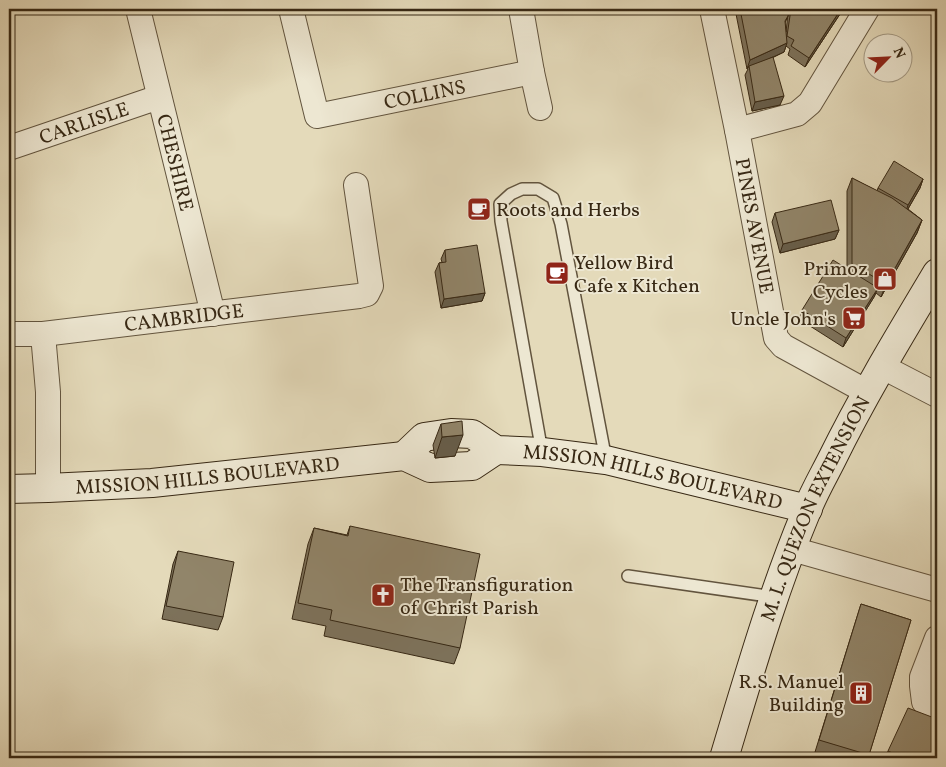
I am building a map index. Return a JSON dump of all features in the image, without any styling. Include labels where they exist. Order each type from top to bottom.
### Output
[{"type":"street","name":"CHESHIRE","points":[[138,9],[213,314]]},
{"type":"street","name":"COLLINS","points":[[291,9],[317,116],[532,72]]},
{"type":"street","points":[[521,9],[540,108]]},
{"type":"street","name":"PINES AVENUE","points":[[712,9],[776,338],[783,346],[867,392]]},
{"type":"street","points":[[737,130],[798,114],[810,103],[867,9]]},
{"type":"street","name":"CARLISLE","points":[[9,148],[159,96]]},
{"type":"street","name":"CAMBRIDGE","points":[[9,334],[43,334],[367,294],[371,286],[356,185]]},
{"type":"street","name":"M. L. QUEZON EXTENSION","points":[[724,758],[774,597],[808,509],[881,366],[937,273]]},
{"type":"street","points":[[43,334],[48,392],[48,488]]},
{"type":"street","points":[[881,366],[937,395]]},
{"type":"street","name":"MISSION HILLS BOULEVARD","points":[[9,488],[152,483],[404,456],[430,468],[472,466],[496,450],[542,452],[606,460],[808,509]]},
{"type":"street","points":[[792,550],[937,590]]},
{"type":"street","points":[[937,638],[922,677],[924,702],[930,709],[937,712]]},
{"type":"lane","points":[[542,452],[501,221],[500,204],[511,194],[522,189],[538,188],[553,198],[562,224],[606,460]]},
{"type":"lane","points":[[628,576],[774,597]]},
{"type":"building","points":[[740,9],[788,9],[788,16],[785,21],[787,43],[750,60]]},
{"type":"building","points":[[791,9],[841,9],[809,58],[791,46],[794,40],[787,36]]},
{"type":"building","points":[[773,57],[784,96],[755,102],[749,66]]},
{"type":"building","points":[[894,161],[923,179],[908,205],[878,188]]},
{"type":"building","points":[[852,178],[892,198],[922,220],[886,284],[852,264]]},
{"type":"building","points":[[831,200],[839,230],[783,244],[775,213]]},
{"type":"building","points":[[477,245],[485,293],[444,299],[439,263],[446,262],[445,250]]},
{"type":"building","points":[[833,260],[878,288],[846,338],[802,310]]},
{"type":"building","points":[[462,421],[463,435],[442,437],[441,424]]},
{"type":"building","name":"The Transfiguration of Christ Parish","points":[[350,526],[480,554],[460,648],[330,620],[332,610],[298,603],[314,528],[348,536]]},
{"type":"building","points":[[178,551],[234,562],[223,617],[166,606]]},
{"type":"building","name":"R.S. Manuel Building","points":[[861,604],[911,620],[869,755],[819,740]]},
{"type":"building","points":[[908,708],[937,719],[937,758],[903,758],[888,751]]},
{"type":"place","name":"Roots and Herbs","points":[[479,209]]},
{"type":"place","name":"Yellow Bird Cafe x Kitchen","points":[[557,273]]},
{"type":"place","name":"Primoz Cycles","points":[[885,279]]},
{"type":"place","name":"Uncle John's","points":[[854,318]]},
{"type":"place","name":"The Transfiguration of Christ Parish","points":[[383,595]]},
{"type":"place","name":"R.S. Manuel Building","points":[[861,693]]}]
